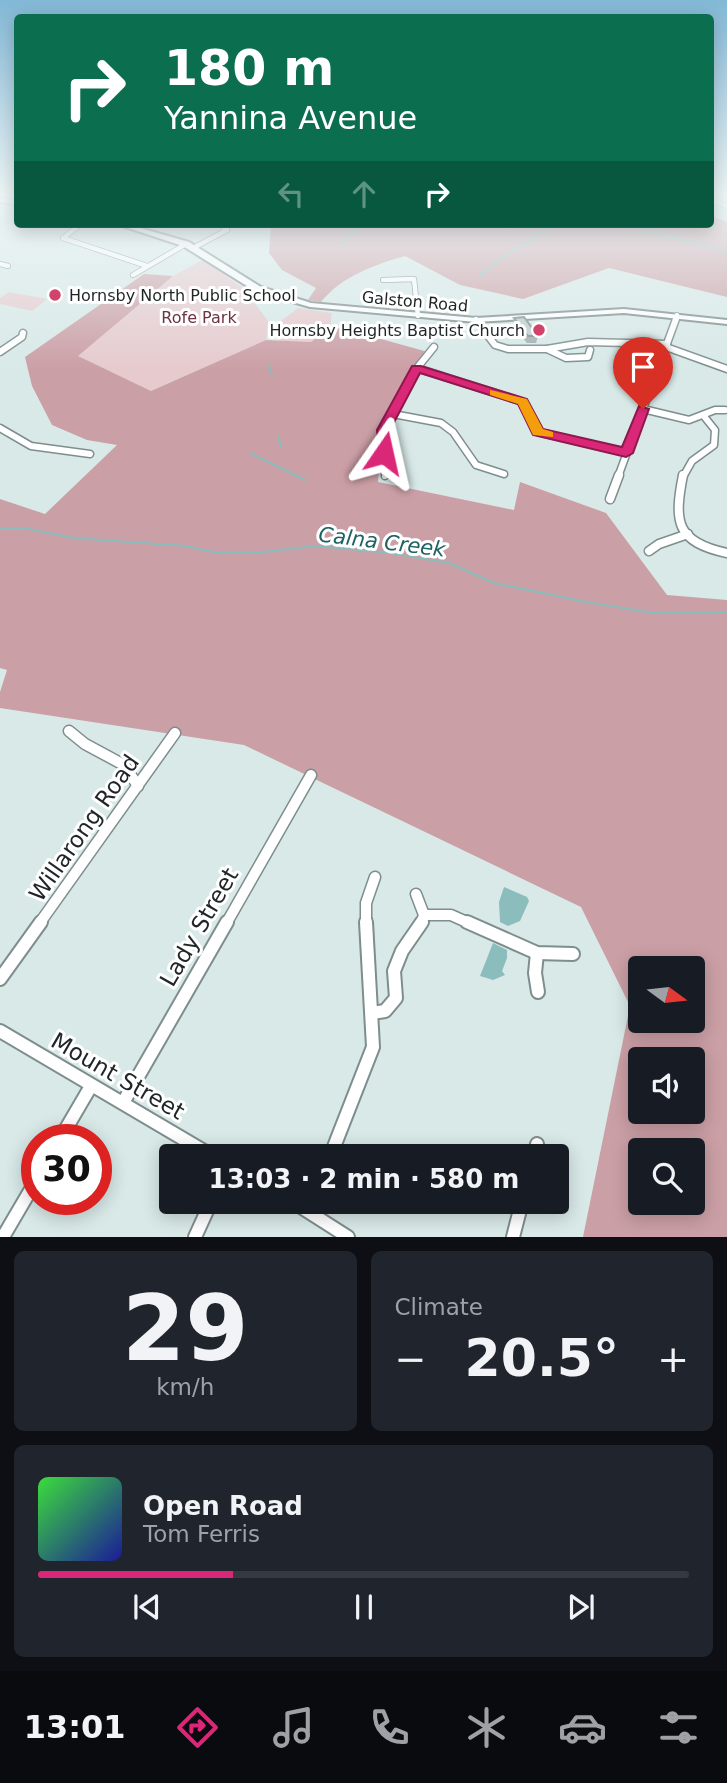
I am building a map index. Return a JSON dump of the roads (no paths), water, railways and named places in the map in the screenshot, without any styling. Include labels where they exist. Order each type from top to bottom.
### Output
[{"type":"main road","name":"Galston Road","points":[[200,253],[247,283],[287,300],[320,307],[477,320],[624,311],[727,322]]},
{"type":"street","points":[[107,253],[147,266]]},
{"type":"street","points":[[133,275],[175,253]]},
{"type":"street","points":[[0,264],[8,266]]},
{"type":"street","points":[[383,280],[415,276],[418,316]]},
{"type":"street","points":[[610,499],[677,315]]},
{"type":"street","points":[[477,320],[485,333],[502,348],[547,349],[588,342],[667,345],[727,369]]},
{"type":"street","points":[[0,352],[22,337],[23,332]]},
{"type":"street","points":[[385,477],[383,430],[416,368],[433,347]]},
{"type":"street","points":[[547,349],[559,357],[572,360],[588,357],[590,350]]},
{"type":"street","points":[[416,368],[523,402],[538,432],[626,453]]},
{"type":"street","points":[[643,409],[687,420],[725,410]]},
{"type":"street","points":[[393,414],[441,424],[453,432],[477,465],[504,474]]},
{"type":"street","points":[[703,415],[711,422],[716,436],[713,448],[692,461],[684,474],[678,517],[688,534],[706,547],[727,553]]},
{"type":"street","points":[[0,428],[31,446],[90,454]]},
{"type":"street","points":[[649,551],[659,544],[688,534]]},
{"type":"street","points":[[69,731],[85,744],[124,765],[138,786]]},
{"type":"street","name":"Willarong Road","points":[[0,979],[175,733]]},
{"type":"street","name":"Lady Street","points":[[124,1101],[311,775]]},
{"type":"street","points":[[335,1144],[373,1047],[365,915],[375,877]]},
{"type":"street","points":[[372,1013],[385,1011],[396,998],[394,971],[402,951],[420,928],[424,915],[416,894]]},
{"type":"street","points":[[424,915],[451,915],[537,953],[573,954]]},
{"type":"street","points":[[537,953],[535,973],[538,992]]},
{"type":"street","name":"Mount Street","points":[[0,1031],[91,1086],[124,1101],[193,1144]]},
{"type":"street","points":[[69,1124],[91,1086]]},
{"type":"street","points":[[3,1237],[21,1206]]},
{"type":"street","points":[[195,1237],[206,1214]]},
{"type":"street","points":[[320,1214],[348,1237]]},
{"type":"street","points":[[513,1237],[519,1214]]},
{"type":"water","points":[[504,887],[527,897],[529,901],[520,921],[508,926],[500,922],[499,902]]},
{"type":"water","points":[[493,943],[507,950],[507,958],[502,971],[505,975],[493,980],[480,976]]},
{"type":"waterway","points":[[480,276],[510,253]]},
{"type":"waterway","points":[[268,365],[272,375]]},
{"type":"waterway","points":[[278,436],[281,447]]},
{"type":"waterway","points":[[250,453],[305,480]]},
{"type":"waterway","points":[[0,529],[27,529]]},
{"type":"waterway","name":"Calna Creek","points":[[29,529],[74,538],[186,546],[218,553],[262,552],[316,546],[390,553],[449,563],[494,583],[586,602],[648,612],[727,613]]},
{"type":"place","name":"Hornsby North Public School","points":[[55,295]]},
{"type":"place","name":"Hornsby Heights Baptist Church","points":[[539,330]]},
{"type":"park label","name":"Rofe Park","points":[[199,317]]}]
